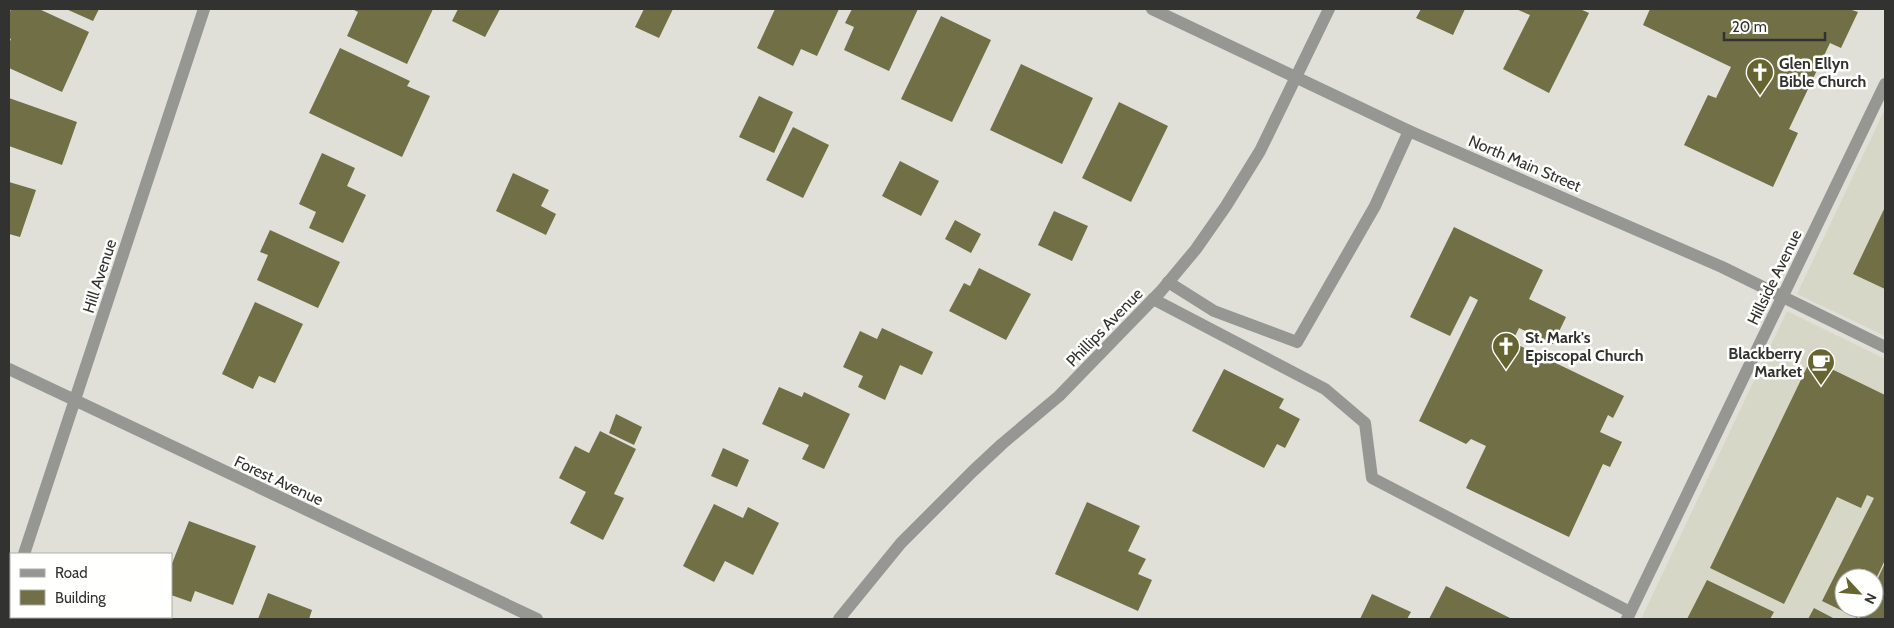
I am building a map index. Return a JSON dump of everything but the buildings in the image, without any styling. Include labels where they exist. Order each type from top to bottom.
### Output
[{"type":"street","name":"Hill Avenue","points":[[24,553],[204,9]]},
{"type":"street","name":"North Main Street","points":[[1152,9],[1409,131],[1722,266],[1885,348]]},
{"type":"street","name":"Phillips Avenue","points":[[839,619],[901,543],[978,465],[1059,396],[1154,299],[1196,249],[1226,206],[1260,151],[1329,9]]},
{"type":"street","name":"Hillside Avenue","points":[[1628,616],[1885,84]]},
{"type":"street","points":[[1168,282],[1214,311],[1297,342],[1375,206],[1409,131]]},
{"type":"street","points":[[1154,299],[1325,389],[1364,423],[1372,478],[1628,616]]},
{"type":"street","name":"Forest Avenue","points":[[9,369],[537,619]]},
{"type":"shaded area","points":[[1885,109],[1885,336],[1797,294]]},
{"type":"shaded area","points":[[1787,311],[1885,359],[1885,619],[1641,619]]},
{"type":"place","name":"Glen Ellyn Bible Church","points":[[1760,96]]},
{"type":"place","name":"St. Mark's Episcopal Church","points":[[1506,370]]},
{"type":"place","name":"Blackberry Market","points":[[1821,386]]}]
